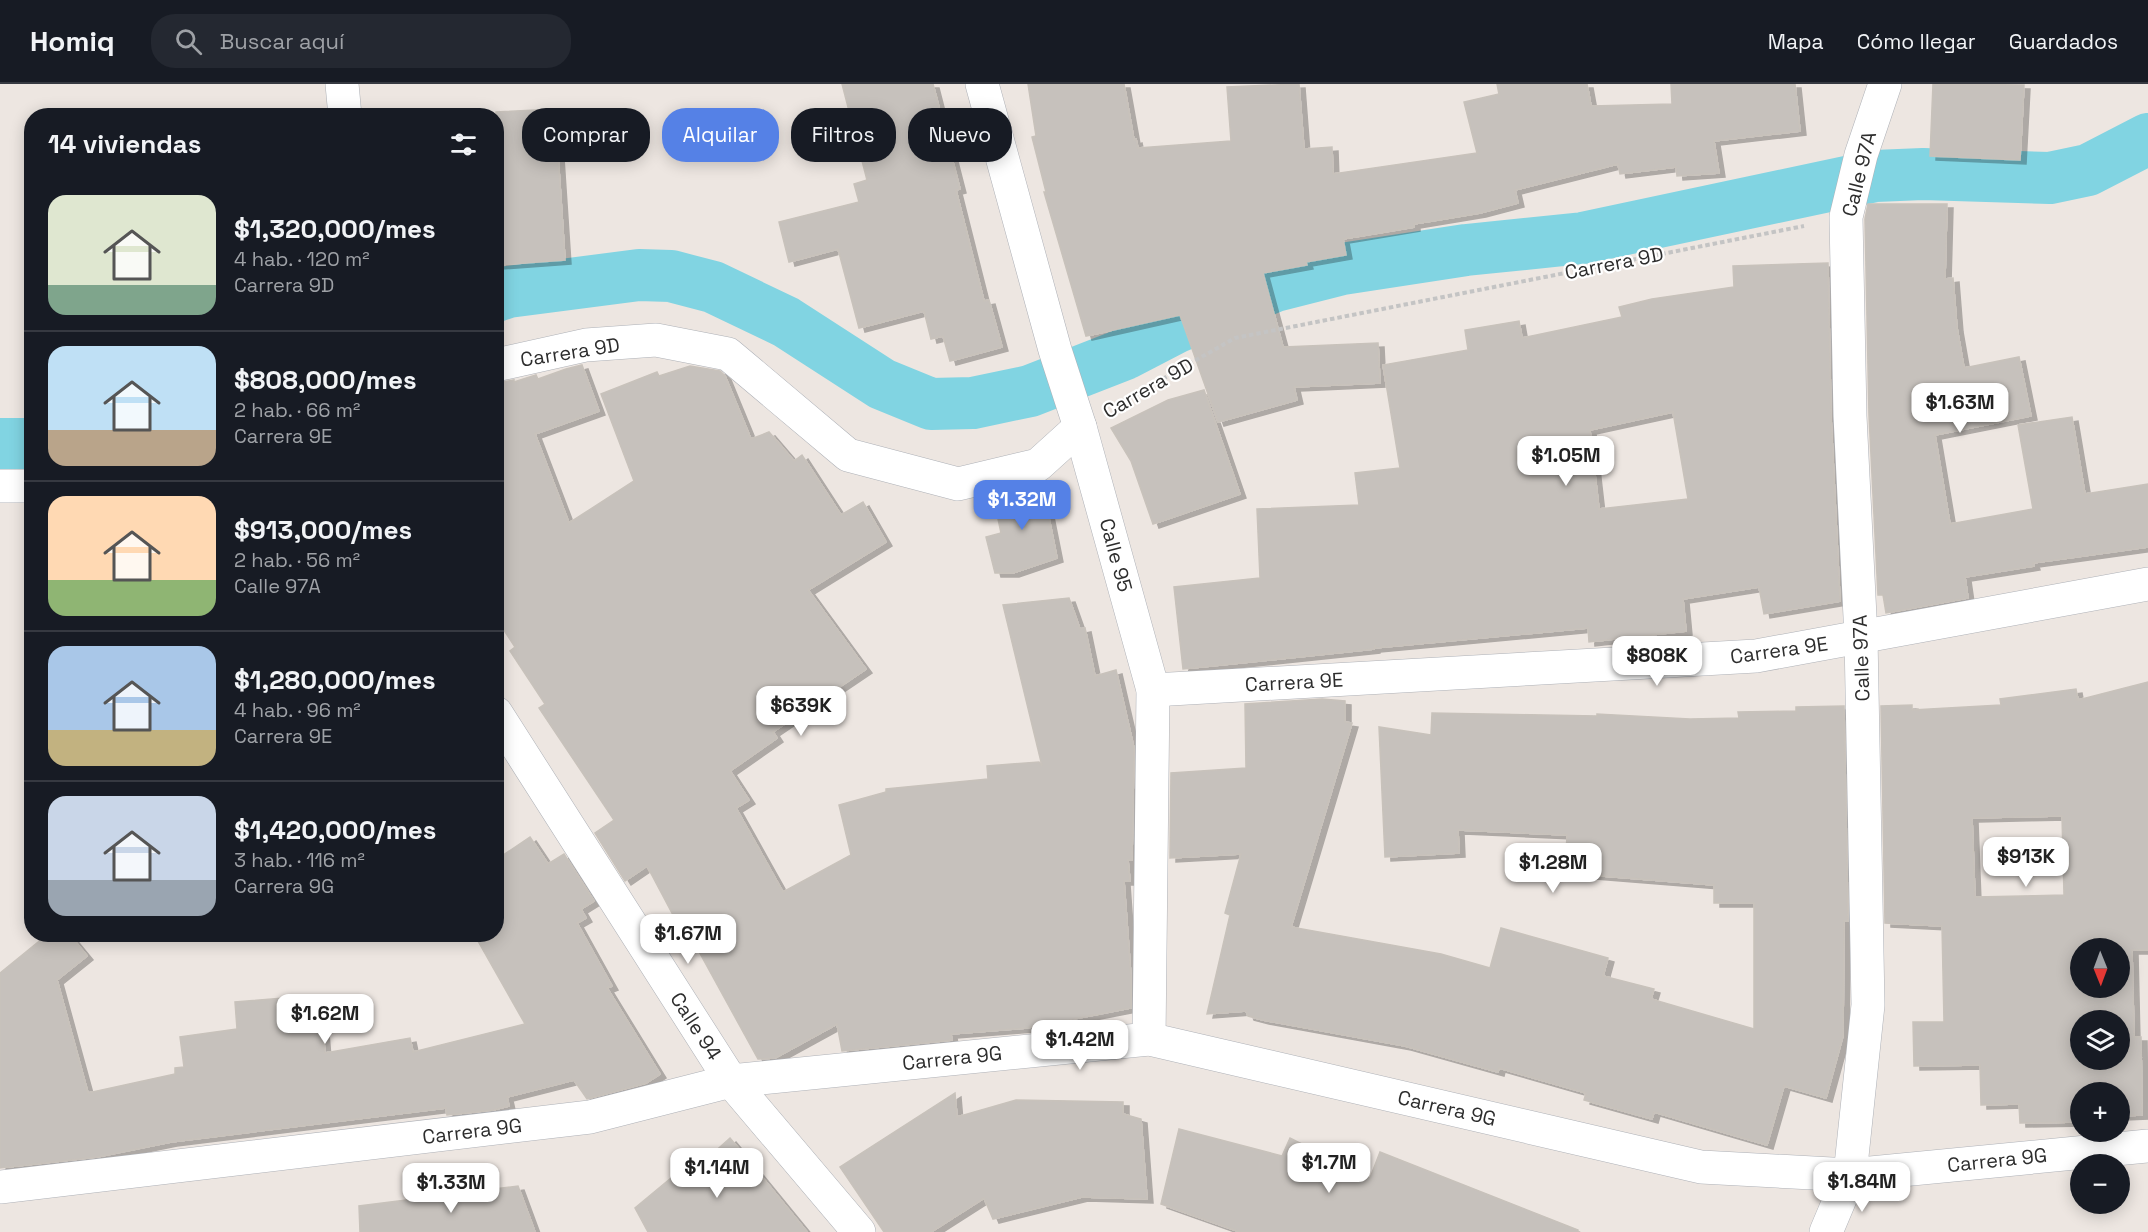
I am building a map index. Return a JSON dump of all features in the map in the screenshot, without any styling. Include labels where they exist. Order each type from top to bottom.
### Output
[{"type":"street","points":[[342,84],[344,108]]},
{"type":"street","name":"Calle 95","points":[[982,84],[1055,350],[1078,420],[1153,690],[1149,1039]]},
{"type":"street","name":"Calle 97A","points":[[1827,1232],[1850,1176],[1868,1005],[1861,637],[1850,416],[1846,217],[1861,155],[1885,84]]},
{"type":"street","name":"Carrera 9D","points":[[504,363],[586,345],[656,340],[728,354],[848,454],[958,484],[1038,465],[1078,420]]},
{"type":"street","points":[[0,486],[24,486]]},
{"type":"street","name":"Carrera 9E","points":[[1153,690],[1756,656],[2148,584]]},
{"type":"street","name":"Calle 94","points":[[504,726],[731,1081],[859,1232]]},
{"type":"street","name":"Carrera 9G","points":[[0,1187],[590,1117],[731,1081],[1149,1039],[1701,1167],[1850,1176],[2148,1146]]},
{"type":"path","name":"Carrera 9D","points":[[1078,420],[1235,338],[1846,217]]},
{"type":"building","points":[[842,84],[933,84],[939,108],[908,108],[908,162],[953,162],[960,189],[956,190],[984,301],[989,300],[1002,347],[950,361],[943,336],[931,339],[924,311],[859,328],[838,249],[789,262],[779,222],[859,202],[854,184],[867,180],[862,162],[896,162],[896,108],[848,108]]},
{"type":"building","points":[[1028,84],[1124,84],[1134,140],[1136,139],[1138,148],[1231,141],[1227,87],[1299,84],[1304,149],[1332,147],[1333,174],[1477,153],[1464,102],[1499,94],[1497,84],[1587,84],[1591,106],[1672,104],[1671,84],[1795,84],[1800,131],[1714,141],[1719,173],[1677,176],[1676,167],[1620,174],[1618,164],[1515,190],[1518,203],[1480,213],[1414,224],[1414,227],[1343,239],[1346,255],[1263,273],[1283,347],[1378,343],[1380,383],[1294,387],[1297,400],[1218,422],[1180,315],[1086,336],[1044,192],[1046,192],[1032,137],[1036,136]]},
{"type":"building","points":[[1933,84],[2024,85],[2020,160],[1930,156]]},
{"type":"building","points":[[522,111],[522,162],[559,162],[565,260],[504,264],[504,112]]},
{"type":"building","points":[[1868,204],[1947,204],[1945,279],[1953,278],[1957,328],[1964,368],[2019,357],[2031,416],[1935,435],[1950,524],[2033,509],[2018,425],[2072,417],[2085,494],[2148,484],[2148,547],[2033,563],[2034,566],[1965,577],[1968,598],[1886,613],[1883,595],[1878,595],[1869,415],[1865,219]]},
{"type":"building","points":[[1828,263],[1831,417],[1840,601],[1764,614],[1759,587],[1683,599],[1686,631],[1589,642],[1588,628],[1375,648],[1375,645],[1374,649],[1183,669],[1174,587],[1260,578],[1257,509],[1359,505],[1355,473],[1400,468],[1383,365],[1468,350],[1465,330],[1519,321],[1522,338],[1622,317],[1619,307],[1652,299],[1734,287],[1733,266]],"holes":[[[1673,412],[1688,499],[1599,509],[1590,430]]]},
{"type":"building","points":[[582,365],[599,411],[535,434],[569,523],[634,481],[601,394],[657,372],[659,376],[690,366],[720,371],[725,376],[751,439],[769,432],[794,461],[802,455],[841,515],[863,502],[886,542],[808,590],[866,669],[773,732],[777,738],[730,771],[749,800],[736,808],[783,892],[851,855],[839,805],[886,792],[886,789],[988,779],[987,766],[1039,762],[1042,766],[1003,605],[1069,598],[1080,629],[1085,628],[1095,676],[1116,670],[1134,748],[1132,860],[1128,860],[1130,881],[1124,881],[1131,1008],[1027,1028],[951,1034],[952,1040],[842,1051],[837,1024],[775,1058],[758,1059],[686,928],[681,930],[647,866],[625,881],[595,833],[614,820],[539,708],[545,704],[510,651],[515,647],[504,630],[504,382],[514,380],[514,382],[536,375],[538,379]]},
{"type":"building","points":[[1204,390],[1240,494],[1153,524],[1131,461],[1111,428],[1168,400]]},
{"type":"building","points":[[1042,483],[1057,558],[1013,573],[995,573],[986,537],[1001,533],[993,495]]},
{"type":"building","points":[[2148,682],[2148,950],[2132,950],[2134,1037],[2141,1037],[2142,1115],[2130,1116],[2130,1082],[2070,1082],[2070,1122],[2020,1123],[2019,1104],[1981,1105],[1980,1065],[1914,1066],[1913,1022],[1944,1022],[1942,926],[1885,923],[1881,706],[1912,705],[1912,710],[2001,705],[2000,699],[2076,689],[2078,700]],"holes":[[[2062,816],[2064,895],[1975,897],[1972,818]]]},
{"type":"building","points":[[1322,699],[1345,701],[1345,722],[1352,723],[1291,927],[1441,954],[1490,968],[1501,928],[1608,958],[1603,976],[1654,989],[1651,999],[1754,1029],[1754,903],[1714,903],[1714,885],[1565,873],[1567,835],[1458,830],[1459,853],[1385,857],[1379,727],[1431,735],[1432,713],[1597,716],[1597,714],[1690,719],[1739,718],[1738,712],[1796,711],[1796,707],[1844,706],[1848,921],[1844,921],[1843,1036],[1826,1098],[1784,1086],[1767,1145],[1654,1112],[1652,1119],[1584,1100],[1586,1093],[1499,1068],[1498,1072],[1405,1046],[1263,1020],[1248,1016],[1246,1011],[1207,1014],[1230,915],[1225,913],[1241,854],[1170,858],[1171,773],[1246,768],[1245,704]]},
{"type":"building","points":[[530,837],[548,864],[564,854],[594,901],[581,909],[586,918],[577,923],[612,986],[607,988],[660,1074],[646,1083],[587,1099],[574,1080],[507,1097],[509,1106],[493,1110],[447,1115],[446,1108],[171,1142],[97,1157],[0,1168],[0,973],[38,942],[76,942],[87,956],[57,980],[88,1093],[175,1074],[175,1068],[184,1067],[180,1037],[237,1029],[235,1002],[320,995],[325,1053],[410,1038],[413,1052],[525,1024],[479,942],[504,942],[504,855]]},
{"type":"building","points":[[955,1093],[957,1117],[1016,1100],[1123,1102],[1123,1114],[1141,1119],[1147,1199],[1082,1197],[993,1219],[984,1198],[931,1232],[884,1232],[840,1167]]},
{"type":"building","points":[[1179,1129],[1282,1156],[1290,1138],[1370,1178],[1380,1152],[1578,1230],[1578,1232],[1240,1232],[1161,1204]]},
{"type":"building","points":[[730,1138],[807,1232],[648,1232],[635,1208],[706,1149],[711,1155]]},
{"type":"building","points":[[518,1186],[535,1232],[360,1232],[359,1206]]},
{"type":"waterway","points":[[504,293],[639,275],[671,276],[713,287],[786,322],[882,384],[931,404],[973,403],[1030,391],[1125,354],[1177,327],[1275,286],[1342,269],[1466,250],[1583,238],[1875,176],[1923,174],[2050,178],[2088,170],[2148,139]]},
{"type":"waterway","points":[[0,444],[24,444]]}]
